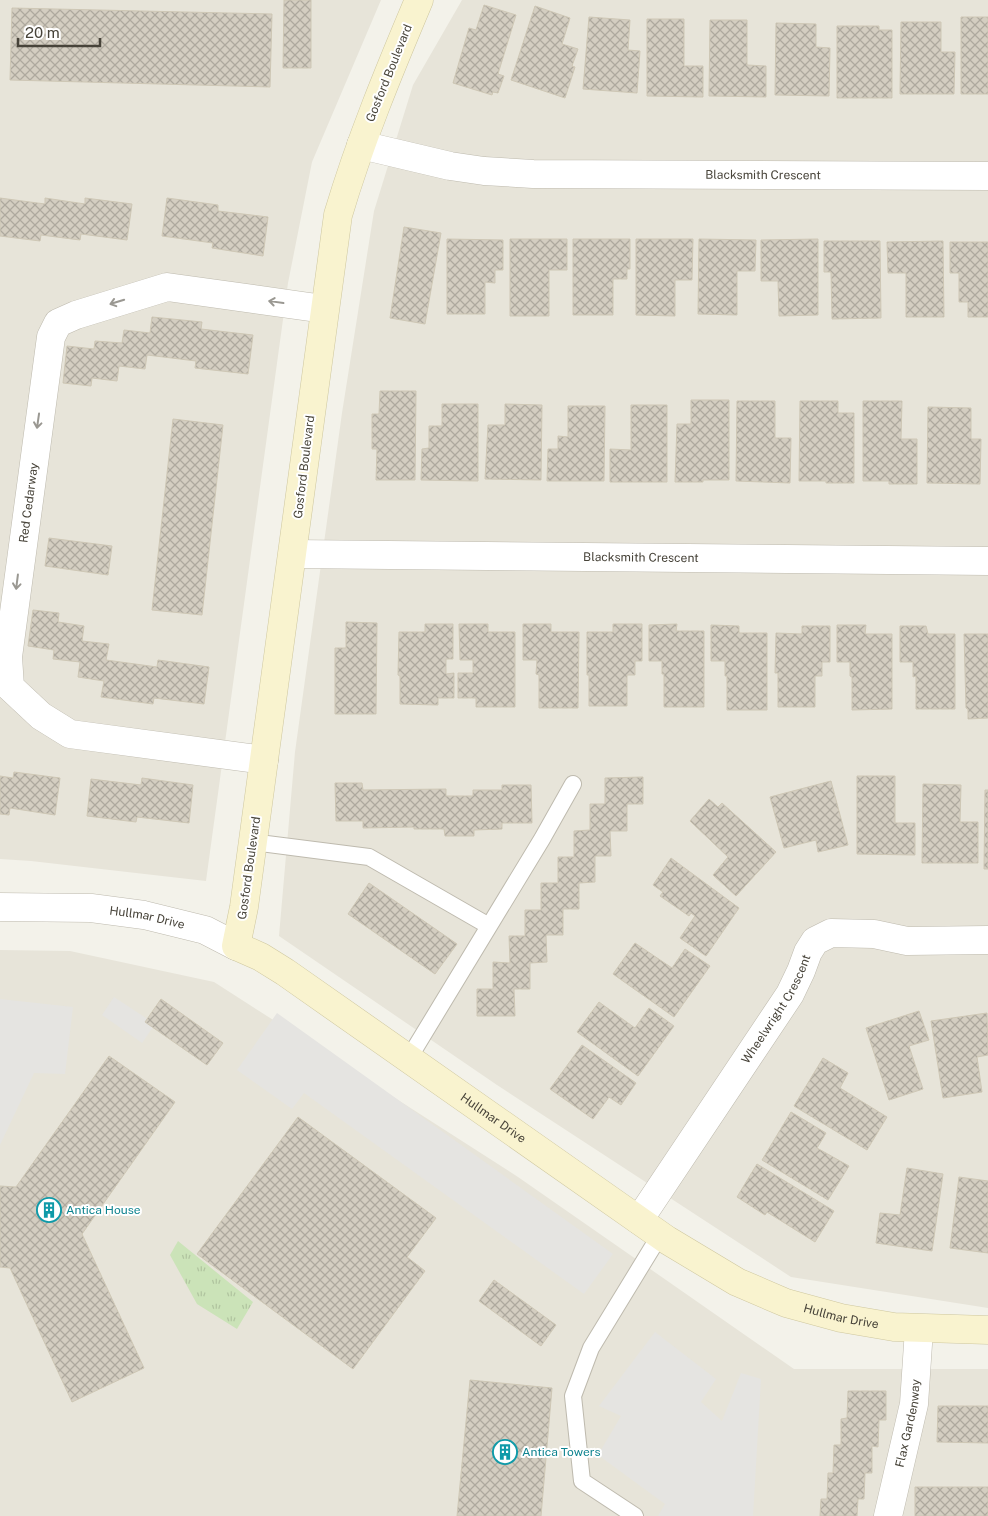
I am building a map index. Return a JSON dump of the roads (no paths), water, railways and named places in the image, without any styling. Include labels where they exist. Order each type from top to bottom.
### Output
[{"type":"street","name":"Gosford Boulevard","points":[[236,946],[244,907],[338,215],[384,83],[419,0]]},
{"type":"street","name":"Blacksmith Crescent","points":[[361,145],[450,166],[484,171],[533,174],[988,176]]},
{"type":"street","name":"Red Cedarway","points":[[264,760],[70,734],[41,716],[10,687],[8,657],[36,435],[51,337],[58,323],[76,315],[167,287],[324,309]]},
{"type":"street","name":"Blacksmith Crescent","points":[[293,554],[988,561]]},
{"type":"street","name":"Hullmar Drive","points":[[0,907],[91,908],[144,915],[205,930],[261,957],[285,972],[649,1228],[737,1282],[786,1303],[842,1318],[894,1327],[988,1330]]},
{"type":"street","name":"Wheelwright Crescent","points":[[649,1228],[790,994],[808,952],[815,941],[831,933],[874,934],[906,941],[988,940]]},
{"type":"street","name":"Flax Gardenway","points":[[888,1516],[914,1404],[919,1329]]},
{"type":"lane","points":[[409,1058],[542,839],[573,784]]},
{"type":"lane","points":[[252,842],[368,857],[489,926]]},
{"type":"lane","points":[[635,1516],[582,1481],[573,1396],[590,1348],[649,1228]]},
{"type":"place","name":"Antica House","points":[[49,1210]]},
{"type":"place","name":"Antica Towers","points":[[505,1452]]}]
